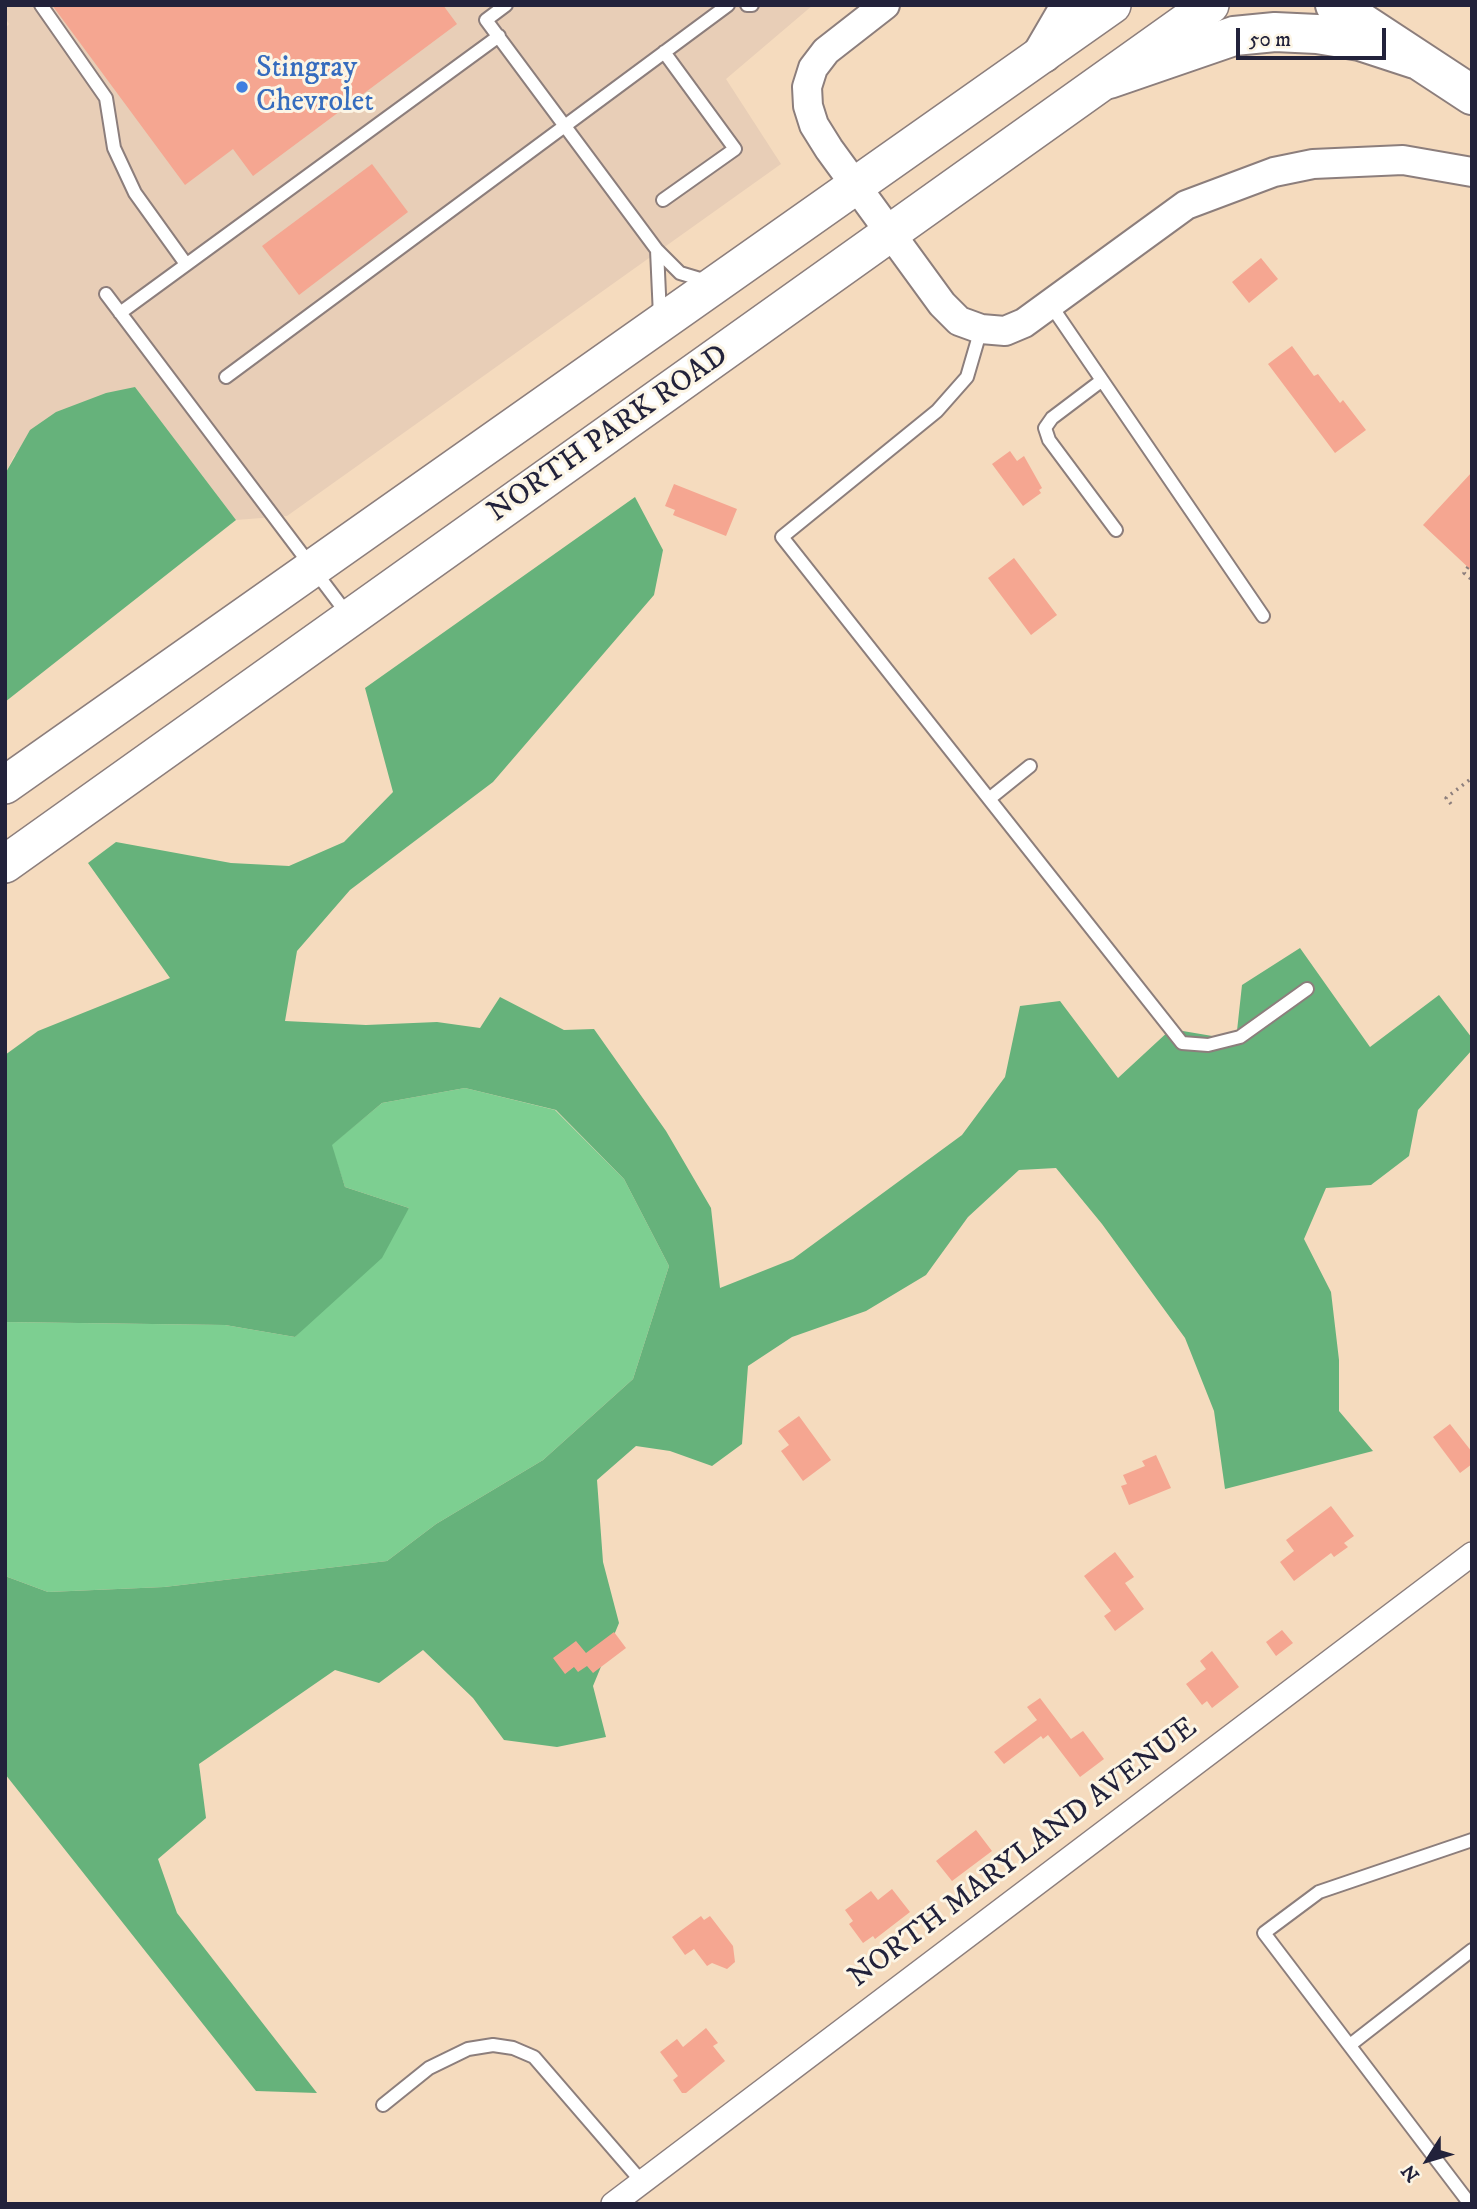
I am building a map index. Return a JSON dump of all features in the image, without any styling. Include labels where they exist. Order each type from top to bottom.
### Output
[{"type":"highway","points":[[1043,53],[1071,5]]},
{"type":"highway","points":[[1335,5],[1472,95]]},
{"type":"highway","points":[[1108,79],[1234,36],[1275,32],[1317,34],[1360,41],[1415,59]]},
{"type":"main road","name":"NORTH PARK ROAD","points":[[5,785],[1112,5]]},
{"type":"main road","name":"NORTH PARK ROAD","points":[[5,864],[1210,5]]},
{"type":"street","points":[[885,5],[826,51],[813,68],[807,87],[808,106],[814,125],[942,304],[958,321],[981,330],[1005,331],[1024,323],[1186,205],[1263,176],[1313,164],[1356,160],[1403,160],[1472,172]]},
{"type":"street","name":"NORTH MARYLAND AVENUE","points":[[613,2204],[1472,1554]]},
{"type":"lane","points":[[41,5],[106,98],[114,148],[135,193],[186,264]]},
{"type":"lane","points":[[506,5],[486,20],[657,250],[680,273],[716,284]]},
{"type":"lane","points":[[226,377],[728,5]]},
{"type":"lane","points":[[120,313],[499,36]]},
{"type":"lane","points":[[663,200],[734,149],[664,52]]},
{"type":"lane","points":[[657,250],[661,323]]},
{"type":"lane","points":[[106,294],[351,619]]},
{"type":"lane","points":[[1050,304],[1263,616]]},
{"type":"lane","points":[[981,330],[967,377],[937,411],[782,537],[1182,1043],[1208,1045],[1240,1037],[1307,989]]},
{"type":"lane","points":[[1101,381],[1052,418],[1045,428],[1049,440],[1116,530]]},
{"type":"lane","points":[[989,799],[1030,766]]},
{"type":"lane","points":[[1471,2204],[1264,1933],[1319,1892],[1472,1840]]},
{"type":"lane","points":[[1350,2045],[1472,1950]]},
{"type":"lane","points":[[383,2105],[429,2068],[468,2049],[493,2045],[513,2048],[534,2057],[642,2182]]},
{"type":"path","points":[[1468,568],[1464,573],[1472,580]]},
{"type":"path","points":[[1451,804],[1446,798],[1472,778]]},
{"type":"shaded area","points":[[5,5],[813,5],[726,79],[781,164],[287,516],[236,520],[135,387],[14,456],[5,474],[5,29],[9,24],[5,18]]},
{"type":"green space","points":[[135,387],[236,520],[5,702],[5,474],[30,430],[56,412],[106,393]]},
{"type":"green space","points":[[635,497],[663,550],[654,595],[493,782],[350,890],[297,951],[285,1021],[366,1025],[437,1022],[480,1028],[500,997],[564,1030],[594,1029],[666,1131],[711,1208],[720,1288],[793,1259],[962,1135],[1005,1077],[1020,1006],[1060,1001],[1118,1078],[1171,1029],[1236,1040],[1242,985],[1300,948],[1370,1047],[1439,995],[1472,1038],[1472,1050],[1418,1110],[1409,1156],[1371,1185],[1326,1188],[1304,1239],[1331,1292],[1339,1360],[1339,1411],[1373,1451],[1225,1489],[1214,1411],[1185,1338],[1102,1224],[1056,1168],[1019,1170],[968,1217],[926,1275],[866,1311],[792,1337],[748,1366],[742,1444],[712,1466],[670,1451],[636,1446],[597,1480],[603,1562],[619,1623],[593,1686],[606,1737],[557,1747],[504,1740],[473,1698],[423,1650],[379,1683],[335,1670],[199,1764],[206,1818],[158,1859],[177,1913],[317,2093],[256,2091],[5,1774],[5,1576],[48,1592],[164,1587],[387,1561],[436,1524],[543,1460],[633,1379],[669,1266],[624,1179],[556,1110],[465,1088],[382,1103],[332,1145],[345,1187],[409,1208],[382,1258],[295,1337],[225,1325],[5,1322],[5,1055],[38,1031],[170,978],[88,863],[116,842],[231,863],[289,866],[344,842],[393,792],[365,688]]},
{"type":"green space","points":[[465,1088],[555,1110],[624,1179],[669,1266],[633,1379],[543,1460],[436,1524],[387,1561],[164,1587],[48,1592],[5,1576],[5,1322],[225,1325],[295,1337],[409,1208],[345,1187],[331,1145],[382,1103]]},
{"type":"building","name":"Stingray Chevrolet","points":[[52,5],[443,5],[457,24],[253,176],[233,149],[185,185]]},
{"type":"building","points":[[372,164],[408,212],[299,295],[262,246]]},
{"type":"building","points":[[1261,258],[1278,279],[1249,303],[1232,282]]},
{"type":"building","points":[[1292,346],[1314,376],[1318,374],[1340,403],[1343,400],[1366,430],[1335,453],[1268,364]]},
{"type":"building","points":[[1010,451],[1017,461],[1024,456],[1042,488],[1039,490],[1041,493],[1023,506],[992,464]]},
{"type":"building","points":[[1472,472],[1472,571],[1423,525]]},
{"type":"building","points":[[674,484],[737,509],[726,536],[673,515],[675,510],[665,506]]},
{"type":"building","points":[[1014,558],[1057,615],[1031,635],[988,578]]},
{"type":"building","points":[[799,1416],[831,1460],[803,1481],[781,1451],[789,1445],[778,1431]]},
{"type":"building","points":[[1450,1424],[1472,1452],[1472,1464],[1460,1473],[1433,1437]]},
{"type":"building","points":[[1156,1455],[1171,1488],[1129,1505],[1121,1486],[1127,1484],[1123,1475],[1145,1466],[1142,1461]]},
{"type":"building","points":[[1331,1506],[1354,1536],[1344,1543],[1348,1547],[1334,1557],[1331,1553],[1294,1581],[1280,1562],[1294,1551],[1286,1540]]},
{"type":"building","points":[[1115,1552],[1134,1577],[1125,1583],[1144,1609],[1115,1631],[1104,1616],[1111,1611],[1084,1576]]},
{"type":"building","points":[[1282,1630],[1293,1643],[1276,1656],[1266,1642]]},
{"type":"building","points":[[614,1632],[626,1648],[593,1673],[587,1666],[578,1672],[574,1667],[565,1674],[553,1658],[576,1641],[586,1653]]},
{"type":"building","points":[[1212,1651],[1239,1687],[1212,1708],[1207,1701],[1202,1705],[1186,1684],[1206,1669],[1200,1661]]},
{"type":"building","points":[[1040,1698],[1071,1739],[1083,1731],[1104,1759],[1080,1777],[1048,1735],[1043,1739],[1041,1736],[1004,1764],[994,1752],[1037,1720],[1027,1707]]},
{"type":"building","points":[[976,1830],[992,1851],[952,1881],[936,1861]]},
{"type":"building","points":[[892,1889],[910,1912],[875,1939],[873,1936],[863,1943],[849,1924],[853,1921],[845,1910],[871,1891],[878,1900]]},
{"type":"building","points":[[701,1916],[704,1920],[710,1916],[733,1946],[735,1962],[727,1969],[712,1963],[707,1966],[694,1949],[685,1955],[672,1937]]},
{"type":"building","points":[[706,2028],[718,2043],[713,2046],[725,2061],[686,2093],[682,2093],[673,2080],[678,2076],[660,2052],[677,2039],[683,2047]]},
{"type":"place","name":"Stingray Chevrolet","points":[[242,87]]}]
